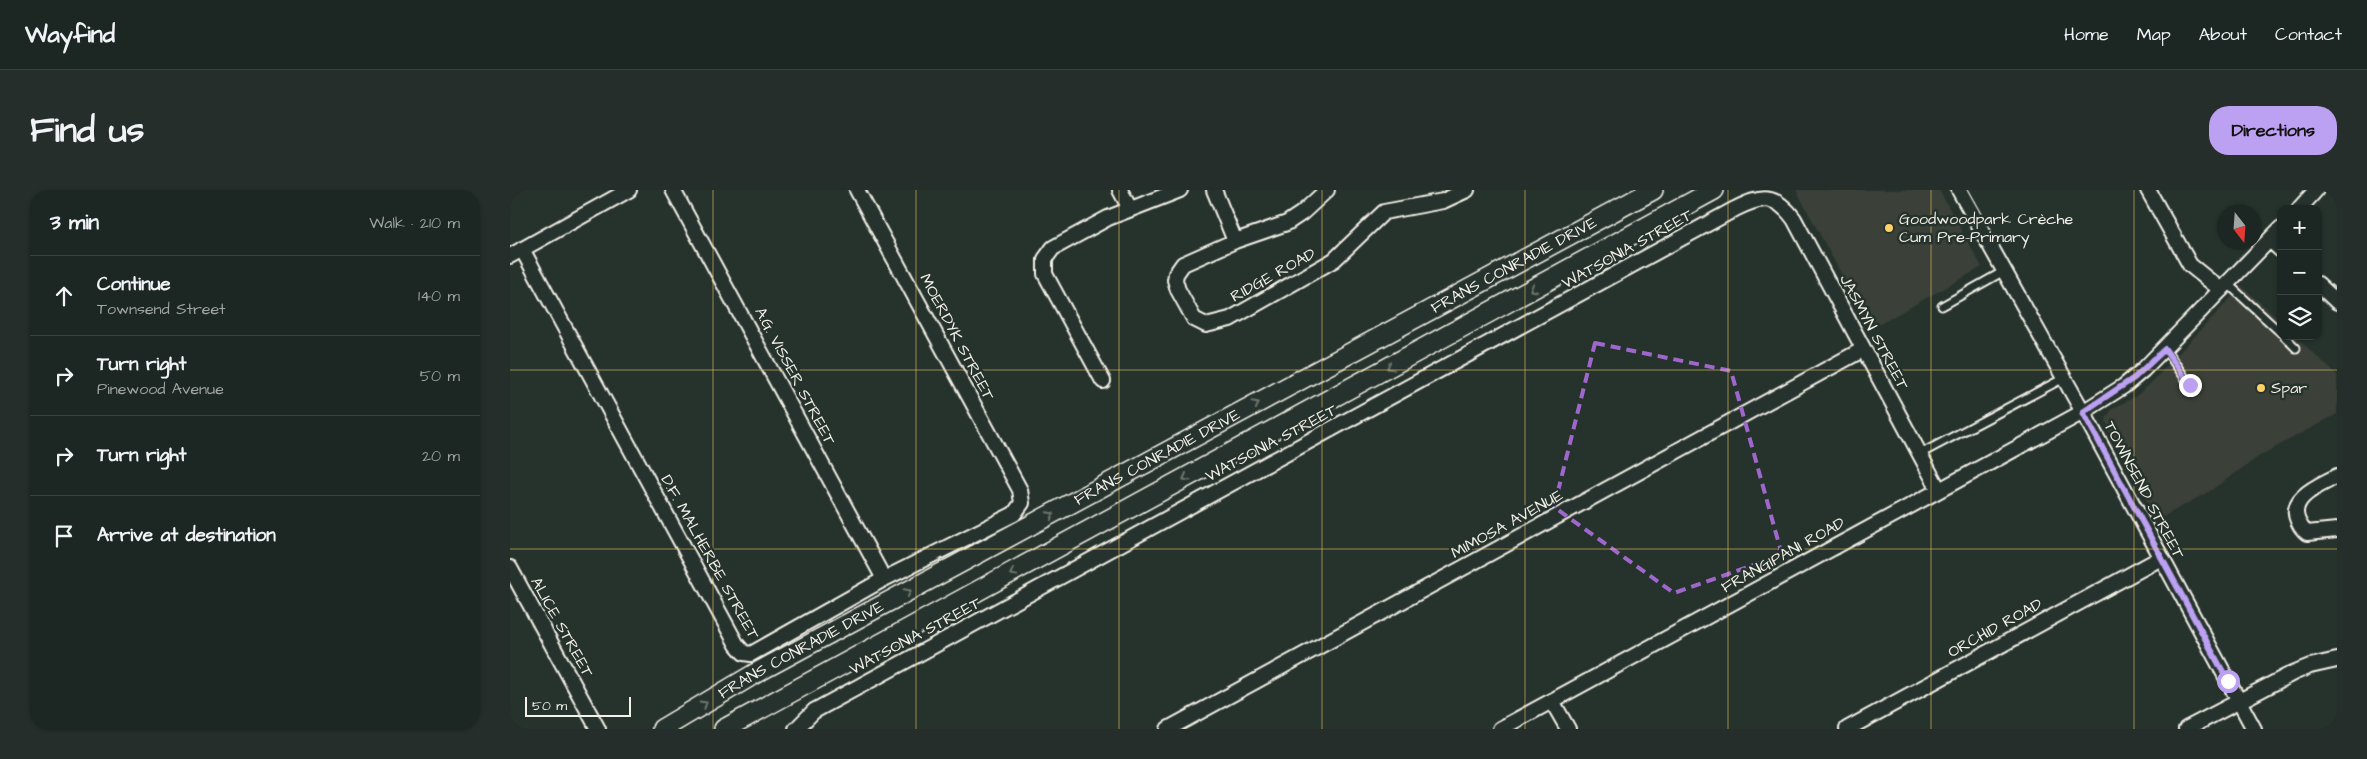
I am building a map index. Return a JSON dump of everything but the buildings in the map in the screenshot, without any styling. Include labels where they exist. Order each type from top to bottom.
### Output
[{"type":"main road","name":"FRANS CONRADIE DRIVE","points":[[662,729],[756,673],[1654,190]]},
{"type":"main road","name":"FRANS CONRADIE DRIVE","points":[[724,729],[1714,190]]},
{"type":"street","points":[[516,252],[629,190]]},
{"type":"street","name":"A.G. VISSER STREET","points":[[673,190],[884,579]]},
{"type":"street","name":"MOERDYK STREET","points":[[857,190],[1020,490],[1022,503]]},
{"type":"street","points":[[1120,190],[1130,209]]},
{"type":"street","points":[[1103,381],[1045,274],[1044,266],[1048,253],[1053,248],[1108,218],[1180,190]]},
{"type":"street","points":[[1214,190],[1235,241]]},
{"type":"street","name":"RIDGE ROAD","points":[[1327,190],[1302,213],[1287,223],[1235,241],[1183,264],[1176,274],[1178,290],[1194,319],[1198,322],[1214,324],[1230,319],[1334,260],[1384,212],[1443,201],[1467,190]]},
{"type":"street","name":"TOWNSEND STREET","points":[[1959,190],[2083,412],[2160,558],[2254,729]]},
{"type":"street","points":[[2148,190],[2190,265],[2224,287]]},
{"type":"street","points":[[2303,205],[2316,190]]},
{"type":"street","name":"JASMYN STREET","points":[[1770,199],[1779,203],[1794,219],[1862,350],[1939,490]]},
{"type":"street","name":"WATSONIA STREET","points":[[796,729],[814,711],[1735,209],[1757,200],[1770,199]]},
{"type":"street","name":"FRANGIPANI ROAD","points":[[1500,729],[2083,412],[2134,378],[2165,349],[2277,232]]},
{"type":"street","points":[[2270,240],[2277,246]]},
{"type":"street","name":"D.F. MALHERBE STREET","points":[[516,252],[740,650],[744,653],[755,653],[884,579],[1014,514],[1022,503]]},
{"type":"street","points":[[2322,288],[2337,302]]},
{"type":"street","name":"MIMOSA AVENUE","points":[[1168,729],[1862,350]]},
{"type":"street","points":[[2337,476],[2305,494],[2297,504],[2296,512],[2299,525],[2307,533],[2337,530]]},
{"type":"street","name":"ORCHID ROAD","points":[[1847,729],[2160,558]]},
{"type":"street","name":"ALICE STREET","points":[[510,568],[598,729]]},
{"type":"street","points":[[2186,729],[2310,666],[2337,660]]},
{"type":"street","points":[[1552,700],[1568,729]]},
{"type":"lane","points":[[1942,306],[2004,271]]},
{"type":"lane","points":[[2224,287],[2277,330]]},
{"type":"lane","points":[[2288,340],[2296,348]]},
{"type":"lane","points":[[2165,349],[2190,385]]},
{"type":"lane","points":[[1920,454],[2064,378]]},
{"type":"highlighted area","points":[[1595,343],[1731,371],[1782,555],[1674,593],[1554,507]]},
{"type":"shaded area","name":"Goodwoodpark Crèche Cum Pre-Primary","points":[[1796,190],[1939,190],[1982,267],[1871,329]]},
{"type":"shaded area","points":[[2242,286],[2277,318],[2277,340],[2299,340],[2337,375],[2337,414],[2261,455],[2210,491],[2157,520],[2108,430],[2106,419],[2112,409],[2136,396],[2149,385]]},
{"type":"place","name":"Goodwoodpark Crèche Cum Pre-Primary","points":[[1889,228]]},
{"type":"place","name":"Spar","points":[[2261,388]]},
{"type":"route","points":[[2190,385],[2165,349],[2124,386],[2083,412],[2228,681]]}]
